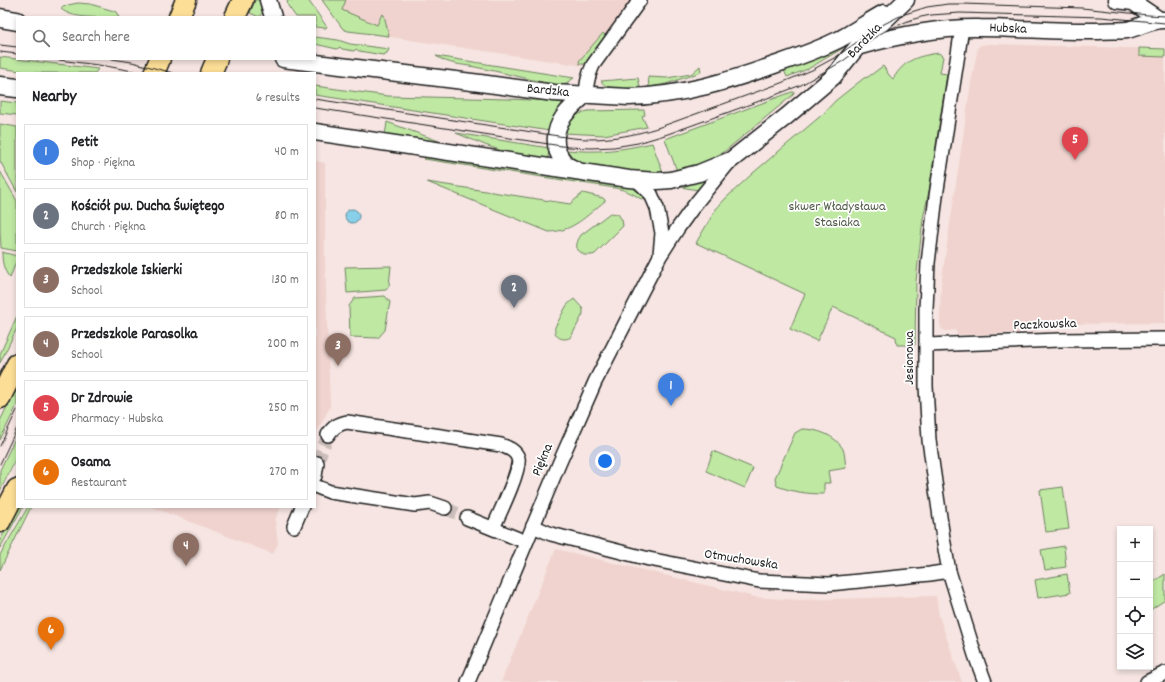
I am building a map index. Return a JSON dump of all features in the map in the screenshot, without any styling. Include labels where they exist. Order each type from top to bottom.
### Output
[{"type":"main road","points":[[179,16],[186,0]]},
{"type":"main road","points":[[235,16],[243,0]]},
{"type":"main road","points":[[0,18],[16,21]]},
{"type":"main road","points":[[154,72],[160,60]]},
{"type":"main road","points":[[211,72],[217,60]]},
{"type":"main road","points":[[0,86],[16,88]]},
{"type":"main road","points":[[0,398],[16,366]]},
{"type":"main road","points":[[0,522],[16,490]]},
{"type":"street","points":[[268,0],[273,16]]},
{"type":"street","points":[[580,172],[564,162],[556,149],[555,136],[564,115],[586,94],[587,80],[593,65],[640,0]]},
{"type":"street","name":"Hubska","points":[[1117,0],[1133,2],[1162,20]]},
{"type":"street","name":"Bardzka","points":[[291,60],[554,93],[629,97],[646,96],[685,91],[739,77],[791,60],[839,40],[906,1]]},
{"type":"street","name":"Bardzka","points":[[316,132],[637,180],[671,180],[699,173],[731,160],[787,116],[833,77],[858,46],[906,1]]},
{"type":"street","name":"Hubska","points":[[858,46],[886,38],[962,28],[1074,31],[1126,30],[1162,20]]},
{"type":"street","name":"Jesionowa","points":[[962,28],[936,196],[928,263],[926,309],[926,386],[929,440],[949,571],[985,682]]},
{"type":"street","points":[[316,55],[340,66]]},
{"type":"street","name":"Piękna","points":[[468,682],[595,382],[660,256],[696,203],[731,160]]},
{"type":"street","name":"Piękna","points":[[637,180],[651,194],[657,208],[662,233],[660,256]]},
{"type":"street","name":"Paczkowska","points":[[926,345],[1060,340],[1165,339]]},
{"type":"street","points":[[328,435],[339,424],[347,422],[501,445],[513,450],[519,460],[517,471],[493,528]]},
{"type":"street","points":[[316,469],[317,462]]},
{"type":"street","points":[[316,486],[330,492],[415,504],[430,503],[445,508]]},
{"type":"street","points":[[294,526],[302,508]]},
{"type":"street","points":[[467,518],[526,542]]},
{"type":"street","name":"Otmuchowska","points":[[533,526],[551,534],[657,561],[759,581],[829,584],[949,571]]},
{"type":"street","points":[[1148,682],[1165,673]]},
{"type":"shaded area","points":[[323,0],[648,0],[598,68],[350,31]]},
{"type":"shaded area","points":[[989,44],[1165,49],[1165,323],[1059,324],[1036,326],[1036,332],[958,335],[955,330],[946,331],[941,328],[941,285],[971,83],[978,47]]},
{"type":"shaded area","points":[[316,161],[325,163],[325,264],[330,407],[316,433]]},
{"type":"shaded area","points":[[155,508],[281,508],[275,520],[278,543],[273,554]]},
{"type":"shaded area","points":[[556,549],[755,597],[800,600],[936,596],[939,616],[962,682],[501,682]]},
{"type":"green space","points":[[255,0],[261,0],[263,12],[260,16],[250,13]]},
{"type":"green space","points":[[287,0],[308,0],[327,27],[316,27],[316,16],[295,16],[288,6]]},
{"type":"green space","points":[[322,0],[346,0],[342,10],[377,25],[382,14],[384,15],[389,36],[348,31],[343,29]]},
{"type":"green space","points":[[78,3],[90,4],[114,11],[118,16],[73,15],[61,9],[68,5]]},
{"type":"green space","points":[[603,33],[606,36],[586,64],[580,64],[579,61]]},
{"type":"green space","points":[[316,37],[338,40],[350,44],[389,49],[387,53],[383,55],[359,51],[356,49],[354,51],[342,49],[340,47],[337,49],[316,44]]},
{"type":"green space","points":[[843,46],[843,48],[808,69],[787,77],[784,70]]},
{"type":"green space","points":[[1139,48],[1165,49],[1165,57],[1139,56]]},
{"type":"green space","name":"skwer Władysława Stasiaka","points":[[939,53],[943,57],[940,73],[947,74],[929,191],[923,219],[916,281],[915,345],[897,345],[896,337],[833,307],[817,341],[790,329],[805,294],[696,243],[716,209],[726,198],[753,173],[823,114],[835,101],[864,78],[868,77],[883,66],[893,79],[907,63],[918,57]]},
{"type":"green space","points":[[436,56],[574,78],[563,85],[554,85],[495,71],[451,63]]},
{"type":"green space","points":[[0,57],[98,69],[96,72],[27,72],[0,68]]},
{"type":"green space","points":[[700,66],[701,72],[666,84],[649,87],[648,77],[667,78],[691,74]]},
{"type":"green space","points":[[638,78],[640,87],[624,89],[608,87],[601,81]]},
{"type":"green space","points":[[316,86],[388,96],[508,99],[553,101],[562,103],[562,107],[550,131],[316,95]]},
{"type":"green space","points":[[794,92],[794,94],[725,151],[694,167],[677,171],[665,139]]},
{"type":"green space","points":[[0,101],[16,103],[16,115],[0,113]]},
{"type":"green space","points":[[644,110],[645,115],[642,116],[647,127],[604,135],[564,133],[573,119],[583,112]]},
{"type":"green space","points":[[387,122],[447,144],[449,145],[385,136]]},
{"type":"green space","points":[[0,124],[16,127],[16,190],[0,161]]},
{"type":"green space","points":[[456,133],[549,148],[548,158],[544,160],[508,153]]},
{"type":"green space","points":[[652,143],[663,173],[631,171],[583,164],[573,158],[567,150],[610,150]]},
{"type":"green space","points":[[427,157],[628,186],[644,197],[641,199],[628,192],[615,188],[424,159]]},
{"type":"green space","points":[[0,171],[16,199],[16,251],[1,248]]},
{"type":"green space","points":[[706,180],[698,190],[681,187],[684,185]]},
{"type":"green space","points":[[427,182],[570,204],[583,193],[603,198],[605,201],[573,226],[558,231],[549,232]]},
{"type":"green space","points":[[610,213],[618,214],[622,220],[623,226],[595,254],[584,255],[577,249],[581,235]]},
{"type":"green space","points":[[2,252],[16,256],[16,262],[10,278],[3,265]]},
{"type":"green space","points":[[391,266],[389,286],[386,290],[347,293],[345,267]]},
{"type":"green space","points":[[385,296],[390,302],[385,330],[378,338],[350,337],[349,306],[355,298]]},
{"type":"green space","points":[[574,299],[583,309],[583,314],[571,337],[565,339],[559,338],[555,331],[555,327],[567,305]]},
{"type":"green space","points":[[16,318],[16,330],[0,363],[0,354]]},
{"type":"green space","points":[[16,388],[16,407],[0,440],[0,421]]},
{"type":"green space","points":[[802,429],[814,430],[825,434],[840,444],[843,449],[846,468],[828,471],[830,483],[824,483],[824,494],[800,492],[777,486],[775,478],[795,433]]},
{"type":"green space","points":[[16,436],[16,458],[0,491],[0,470]]},
{"type":"green space","points":[[713,451],[753,468],[745,488],[706,471]]},
{"type":"green space","points":[[1063,487],[1069,529],[1046,532],[1040,490]]},
{"type":"green space","points":[[18,508],[22,508],[0,548],[0,540]]},
{"type":"green space","points":[[27,508],[31,508],[0,570],[0,555]]},
{"type":"green space","points":[[1064,546],[1066,567],[1045,570],[1041,550]]},
{"type":"green space","points":[[1067,574],[1070,593],[1038,598],[1035,580]]},
{"type":"green space","points":[[1165,574],[1165,600],[1153,608],[1153,598],[1153,582]]},
{"type":"water","points":[[349,209],[355,209],[359,213],[359,219],[355,223],[349,223],[345,219],[345,213]]},
{"type":"tunnel","points":[[317,463],[328,435]]},
{"type":"tunnel","points":[[445,508],[467,518]]},
{"type":"tram line","points":[[316,99],[565,137],[589,139],[613,138],[660,127],[781,83],[812,70],[836,57],[878,27],[902,15],[927,7],[948,4],[963,4],[1082,8],[1165,16]]},
{"type":"tram line","points":[[316,108],[568,147],[614,147],[638,143],[665,135],[801,85],[843,61],[885,31],[921,17],[960,13],[1101,17],[1165,23]]},
{"type":"tram line","points":[[0,45],[16,47]]},
{"type":"tram line","points":[[0,52],[16,54]]},
{"type":"tram line","points":[[59,60],[138,72]]},
{"type":"tram line","points":[[119,60],[169,72]]},
{"type":"tram line","points":[[0,446],[16,412]]},
{"type":"tram line","points":[[0,464],[16,430]]},
{"type":"place","name":"Dr Zdrowie","points":[[1075,160]]},
{"type":"place","name":"Kościół pw. Ducha Świętego","points":[[514,308]]},
{"type":"place","name":"Przedszkole Iskierki","points":[[338,366]]},
{"type":"place","name":"Petit","points":[[671,406]]},
{"type":"place","name":"Przedszkole Parasolka","points":[[186,566]]},
{"type":"place","name":"Osama","points":[[51,650]]}]
